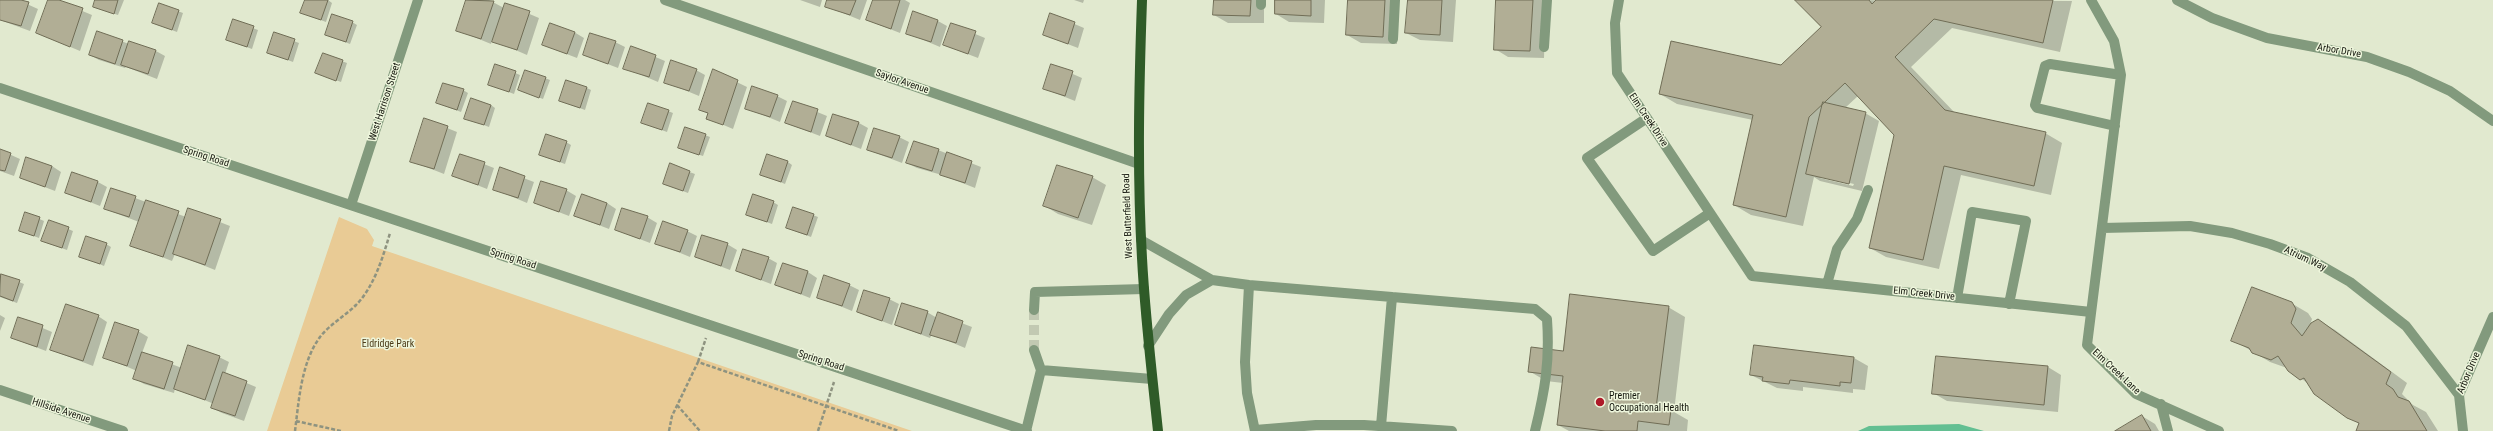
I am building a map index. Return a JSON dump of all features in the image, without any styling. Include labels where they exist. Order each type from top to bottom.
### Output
[{"type":"main road","name":"West Butterfield Road","points":[[1142,0],[1139,164],[1141,240],[1148,346],[1158,431]]},
{"type":"street","name":"West Harrison Street","points":[[351,205],[418,0]]},
{"type":"street","name":"Saylor Avenue","points":[[665,0],[1139,164]]},
{"type":"street","points":[[1393,39],[1394,0]]},
{"type":"street","points":[[1544,47],[1547,0]]},
{"type":"street","name":"Elm Creek Drive","points":[[1619,0],[1615,23],[1617,73],[1752,276],[2091,312]]},
{"type":"street","points":[[2091,0],[2114,42],[2121,75],[2091,312]]},
{"type":"street","name":"Arbor Drive","points":[[2177,0],[2212,18],[2267,38],[2367,57],[2402,70],[2450,91],[2491,116]]},
{"type":"street","points":[[2115,126],[2037,108],[2035,105],[2045,66],[2050,64],[2121,75]]},
{"type":"street","name":"Spring Road","points":[[0,88],[839,367],[1026,431]]},
{"type":"street","points":[[1647,118],[1587,158],[1653,251],[1710,213]]},
{"type":"street","points":[[1827,284],[1832,261],[1857,219],[1868,190]]},
{"type":"street","points":[[1957,298],[1972,212],[2026,221],[2010,304]]},
{"type":"street","name":"Atrium Way","points":[[2102,228],[2190,226],[2238,235],[2270,244],[2308,258],[2350,282],[2406,326],[2458,395]]},
{"type":"street","points":[[1141,240],[1212,280],[1249,285],[1535,309],[1547,319],[1549,345],[1547,383],[1534,431]]},
{"type":"street","points":[[1148,346],[1169,314],[1186,295],[1212,280]]},
{"type":"street","points":[[1249,285],[1245,362],[1247,393],[1255,431],[1316,425],[1381,426],[1452,431]]},
{"type":"street","points":[[1034,310],[1035,292],[1144,289]]},
{"type":"street","points":[[1381,426],[1392,297]]},
{"type":"street","name":"Elm Creek Lane","points":[[2091,312],[2087,345],[2136,394],[2219,431]]},
{"type":"street","name":"Arbor Drive","points":[[2463,431],[2458,395],[2493,317]]},
{"type":"street","points":[[1026,431],[1041,370],[1034,350]]},
{"type":"street","points":[[1041,370],[1152,379]]},
{"type":"street","name":"Hillside Avenue","points":[[0,390],[123,431]]},
{"type":"street","points":[[2161,404],[2168,431]]},
{"type":"path","points":[[295,431],[302,380],[311,354],[320,337],[357,304],[371,283],[384,252],[394,219]]},
{"type":"path","points":[[670,431],[677,405],[698,362],[710,324]]},
{"type":"path","points":[[698,362],[899,431]]},
{"type":"path","points":[[818,431],[839,367]]},
{"type":"path","points":[[677,405],[700,431]]},
{"type":"path","points":[[296,421],[341,431]]},
{"type":"green space","name":"Eldridge Park","points":[[339,217],[367,229],[374,240],[372,246],[912,431],[267,431]]},
{"type":"shaded area","points":[[1959,424],[1984,431],[1858,431],[1869,426]]},
{"type":"building","points":[[0,0],[21,0],[29,2],[21,26],[0,20]]},
{"type":"building","points":[[48,0],[59,0],[83,8],[70,47],[36,33]]},
{"type":"building","points":[[95,0],[118,0],[114,14],[93,7]]},
{"type":"building","points":[[305,0],[328,0],[321,20],[300,13]]},
{"type":"building","points":[[466,0],[494,1],[481,39],[456,31]]},
{"type":"building","points":[[827,0],[856,0],[850,15],[825,7]]},
{"type":"building","points":[[873,0],[900,0],[891,29],[866,20]]},
{"type":"building","points":[[1214,0],[1251,0],[1250,16],[1213,15]]},
{"type":"building","points":[[1275,0],[1311,0],[1311,16],[1275,14]]},
{"type":"building","points":[[1348,0],[1385,0],[1383,37],[1346,35]]},
{"type":"building","points":[[1408,0],[1442,0],[1440,35],[1405,33]]},
{"type":"building","points":[[1496,0],[1533,0],[1530,51],[1494,50]]},
{"type":"building","points":[[1795,0],[1869,0],[1872,4],[1876,0],[2053,0],[2043,43],[1934,19],[1895,57],[1945,110],[2046,132],[2034,186],[1944,166],[1923,260],[1869,248],[1894,135],[1845,83],[1809,117],[1786,217],[1733,205],[1753,115],[1659,94],[1671,41],[1781,65],[1821,27]]},
{"type":"building","points":[[159,3],[179,10],[172,30],[152,23]]},
{"type":"building","points":[[505,3],[530,11],[517,50],[492,42]]},
{"type":"building","points":[[913,11],[938,20],[931,42],[906,34]]},
{"type":"building","points":[[1050,13],[1075,22],[1068,44],[1043,35]]},
{"type":"building","points":[[332,14],[353,21],[346,42],[325,35]]},
{"type":"building","points":[[233,19],[254,26],[247,47],[226,40]]},
{"type":"building","points":[[550,23],[575,32],[567,54],[542,45]]},
{"type":"building","points":[[951,23],[976,31],[968,54],[943,45]]},
{"type":"building","points":[[97,31],[123,40],[115,64],[89,55]]},
{"type":"building","points":[[274,32],[295,39],[288,60],[267,53]]},
{"type":"building","points":[[590,33],[616,41],[608,64],[583,55]]},
{"type":"building","points":[[129,41],[156,50],[148,74],[121,65]]},
{"type":"building","points":[[631,46],[656,55],[649,77],[623,69]]},
{"type":"building","points":[[323,53],[343,60],[336,81],[315,73]]},
{"type":"building","points":[[671,60],[697,69],[689,91],[664,83]]},
{"type":"building","points":[[495,64],[516,71],[509,92],[488,85]]},
{"type":"building","points":[[1051,64],[1073,71],[1065,96],[1043,89]]},
{"type":"building","points":[[713,69],[738,80],[723,125],[706,119],[708,113],[699,110]]},
{"type":"building","points":[[525,70],[546,77],[539,98],[518,90]]},
{"type":"building","points":[[566,80],[587,87],[580,108],[559,101]]},
{"type":"building","points":[[443,83],[464,89],[457,110],[436,103]]},
{"type":"building","points":[[752,86],[778,95],[770,117],[745,109]]},
{"type":"building","points":[[471,98],[491,105],[484,125],[464,119]]},
{"type":"building","points":[[793,101],[818,109],[811,132],[785,123]]},
{"type":"building","points":[[1823,102],[1866,112],[1849,184],[1806,174]]},
{"type":"building","points":[[648,103],[669,110],[662,130],[641,123]]},
{"type":"building","points":[[833,114],[859,122],[851,145],[826,136]]},
{"type":"building","points":[[424,118],[448,126],[434,169],[410,162]]},
{"type":"building","points":[[685,127],[706,134],[699,155],[678,148]]},
{"type":"building","points":[[874,128],[900,136],[892,158],[867,150]]},
{"type":"building","points":[[546,134],[567,141],[560,162],[539,155]]},
{"type":"building","points":[[914,141],[939,149],[932,171],[906,163]]},
{"type":"building","points":[[0,149],[11,153],[5,171],[0,170]]},
{"type":"building","points":[[947,152],[972,161],[965,183],[940,175]]},
{"type":"building","points":[[460,154],[485,162],[478,185],[452,176]]},
{"type":"building","points":[[767,154],[788,161],[781,182],[760,175]]},
{"type":"building","points":[[26,157],[52,166],[45,187],[20,178]]},
{"type":"building","points":[[670,163],[690,171],[683,191],[663,184]]},
{"type":"building","points":[[1057,165],[1093,176],[1078,218],[1043,206]]},
{"type":"building","points":[[500,167],[525,176],[518,198],[493,190]]},
{"type":"building","points":[[72,172],[98,181],[91,202],[65,193]]},
{"type":"building","points":[[541,181],[567,189],[559,212],[534,203]]},
{"type":"building","points":[[111,188],[136,196],[129,217],[104,209]]},
{"type":"building","points":[[582,194],[607,203],[600,225],[574,216]]},
{"type":"building","points":[[753,194],[774,201],[767,222],[746,215]]},
{"type":"building","points":[[146,200],[179,211],[163,257],[130,246]]},
{"type":"building","points":[[793,207],[814,214],[807,235],[786,228]]},
{"type":"building","points":[[188,208],[221,219],[205,265],[173,254]]},
{"type":"building","points":[[622,208],[648,216],[640,239],[615,230]]},
{"type":"building","points":[[25,212],[40,217],[34,236],[19,231]]},
{"type":"building","points":[[49,220],[69,227],[62,248],[41,241]]},
{"type":"building","points":[[663,221],[688,230],[680,252],[655,244]]},
{"type":"building","points":[[702,235],[728,243],[721,266],[695,257]]},
{"type":"building","points":[[86,236],[107,243],[100,264],[79,257]]},
{"type":"building","points":[[743,249],[769,257],[761,280],[736,271]]},
{"type":"building","points":[[783,263],[808,271],[801,294],[775,285]]},
{"type":"building","points":[[1,274],[20,280],[13,301],[0,296]]},
{"type":"building","points":[[824,275],[850,284],[842,306],[817,298]]},
{"type":"building","points":[[2252,287],[2292,302],[2296,309],[2291,323],[2302,336],[2311,323],[2318,319],[2391,372],[2386,384],[2393,389],[2398,397],[2409,401],[2427,431],[2356,431],[2359,423],[2347,418],[2314,394],[2304,378],[2300,380],[2288,371],[2278,356],[2271,360],[2252,353],[2249,348],[2231,341]]},
{"type":"building","points":[[864,290],[890,298],[882,321],[857,312]]},
{"type":"building","points":[[1570,294],[1669,306],[1656,408],[1671,410],[1669,425],[1638,421],[1637,431],[1605,431],[1557,425],[1563,376],[1528,372],[1531,347],[1563,351]]},
{"type":"building","points":[[902,303],[928,311],[921,334],[895,325]]},
{"type":"building","points":[[66,304],[99,315],[83,361],[50,350]]},
{"type":"building","points":[[938,312],[963,321],[956,343],[930,335]]},
{"type":"building","points":[[18,317],[43,325],[37,347],[11,338]]},
{"type":"building","points":[[115,322],[139,330],[127,366],[103,358]]},
{"type":"building","points":[[188,345],[220,356],[205,400],[174,389]]},
{"type":"building","points":[[1754,345],[1854,357],[1851,383],[1840,382],[1840,386],[1790,380],[1789,384],[1762,381],[1763,377],[1750,375]]},
{"type":"building","points":[[142,352],[173,362],[164,389],[133,379]]},
{"type":"building","points":[[1936,356],[2048,366],[2044,405],[1932,394]]},
{"type":"building","points":[[223,372],[247,381],[235,416],[211,408]]},
{"type":"building","points":[[2142,415],[2151,431],[2115,431]]},
{"type":"tunnel","points":[[1034,310],[1034,350]]},
{"type":"place","name":"Premier Occupational Health","points":[[1600,402]]}]
